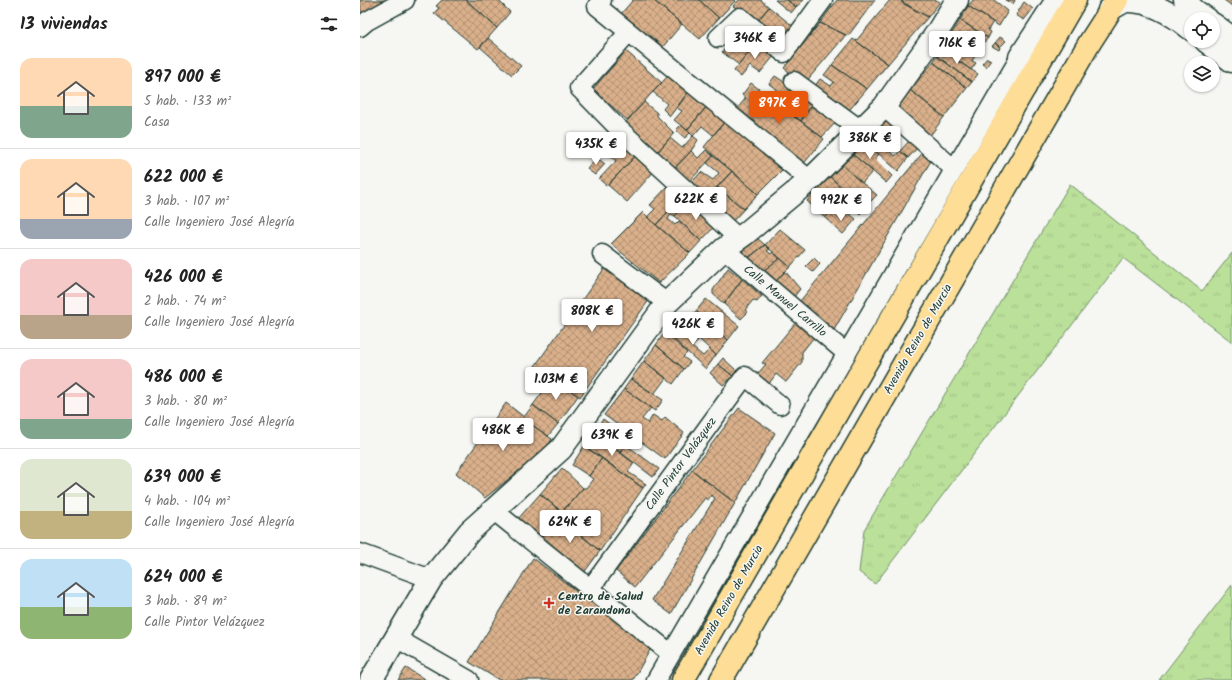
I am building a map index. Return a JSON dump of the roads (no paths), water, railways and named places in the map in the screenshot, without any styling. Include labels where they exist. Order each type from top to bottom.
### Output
[{"type":"main road","name":"Avenida Reino de Murcia","points":[[682,680],[1074,0]]},
{"type":"main road","name":"Avenida Reino de Murcia","points":[[721,680],[1090,42],[1113,5]]},
{"type":"street","points":[[360,28],[367,21],[405,0]]},
{"type":"street","points":[[602,0],[597,6],[810,180]]},
{"type":"street","points":[[718,38],[740,17],[784,53],[823,0]]},
{"type":"street","points":[[371,680],[431,579],[470,531],[560,449],[667,303],[731,244],[810,180],[884,107],[936,34],[957,0]]},
{"type":"street","points":[[656,680],[670,653],[954,168],[1020,57],[1057,0]]},
{"type":"street","points":[[1185,0],[1197,12]]},
{"type":"street","points":[[1113,5],[1127,1],[1146,1],[1156,5],[1184,24]]},
{"type":"street","points":[[1220,29],[1232,38]]},
{"type":"street","name":"Calle Manuel Carrillo","points":[[629,32],[580,88],[731,244],[846,353]]},
{"type":"street","points":[[1215,48],[1232,61]]},
{"type":"street","points":[[990,107],[1025,87],[1020,57]]},
{"type":"street","points":[[794,81],[861,130]]},
{"type":"street","points":[[884,107],[954,168]]},
{"type":"street","points":[[602,254],[667,303]]},
{"type":"street","name":"Calle Pintor Velázquez","points":[[590,589],[744,376],[780,405]]},
{"type":"street","points":[[493,510],[670,653]]},
{"type":"street","points":[[360,553],[431,579]]},
{"type":"street","points":[[396,638],[469,680]]},
{"type":"place","name":"Centro de Salud de Zarandona","points":[[549,603]]}]
